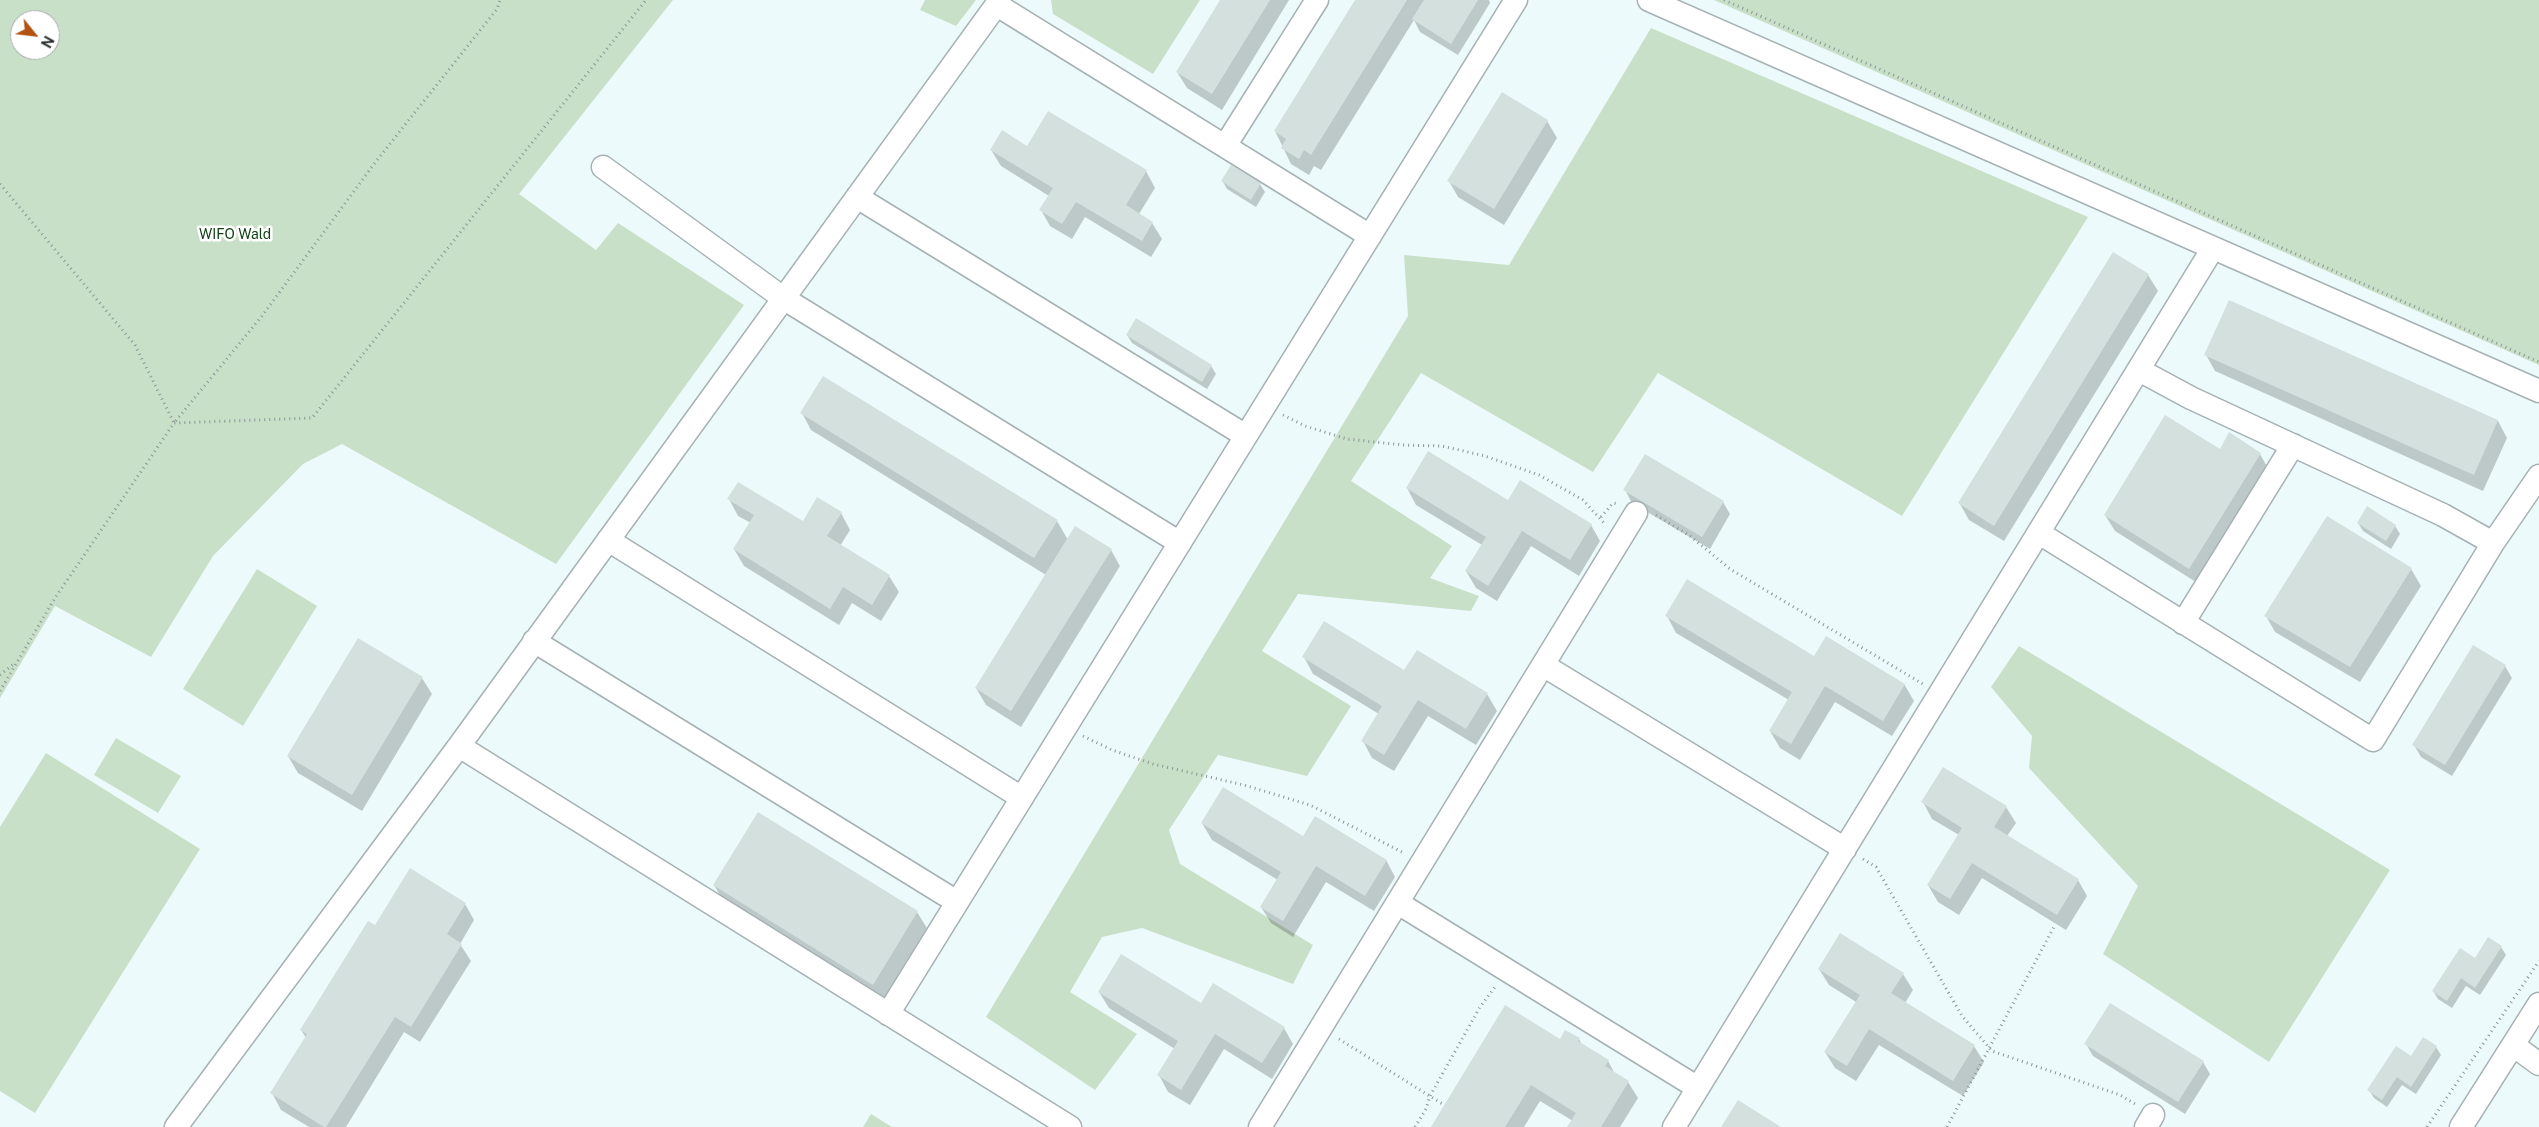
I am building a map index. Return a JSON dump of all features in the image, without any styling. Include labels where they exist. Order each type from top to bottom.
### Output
[{"type":"street","points":[[1225,146],[1318,0]]},
{"type":"street","points":[[888,1014],[1516,0]]},
{"type":"street","points":[[1649,0],[2539,391]]},
{"type":"street","points":[[176,1127],[459,746],[999,2],[1370,236]]},
{"type":"street","points":[[603,167],[783,298],[1180,543]]},
{"type":"street","points":[[857,197],[1246,436]]},
{"type":"street","points":[[1674,1127],[2213,248]]},
{"type":"street","points":[[2139,370],[2190,398],[2444,515],[2493,543]]},
{"type":"street","points":[[2183,623],[2293,445]]},
{"type":"street","points":[[2039,533],[2373,740],[2493,543],[2539,476]]},
{"type":"street","points":[[1260,1127],[1636,510]]},
{"type":"street","points":[[608,540],[1022,798]]},
{"type":"street","points":[[534,641],[958,902]]},
{"type":"street","points":[[1543,665],[1845,849]]},
{"type":"street","points":[[459,746],[1070,1127]]},
{"type":"street","points":[[1398,903],[1698,1088]]},
{"type":"street","points":[[2460,1127],[2539,1004]]},
{"type":"street","points":[[2513,1045],[2539,1064]]},
{"type":"path","points":[[0,691],[55,598],[174,423],[262,316],[374,164],[497,9],[500,0]]},
{"type":"path","points":[[174,423],[312,418],[646,0]]},
{"type":"path","points":[[1724,0],[2539,362]]},
{"type":"path","points":[[0,184],[135,345],[174,423]]},
{"type":"path","points":[[1264,407],[1305,426],[1347,439],[1403,445],[1442,446],[1485,456],[1539,475],[1584,500],[1601,517],[1617,544]]},
{"type":"path","points":[[1601,517],[1613,503],[1636,510],[1690,536],[1730,569],[1940,694]]},
{"type":"path","points":[[0,675],[18,661]]},
{"type":"path","points":[[1066,727],[1112,750],[1153,764],[1244,785],[1310,805],[1388,843],[1422,863]]},
{"type":"path","points":[[1845,849],[1876,867],[1962,1016],[1990,1049],[2120,1094],[2149,1121]]},
{"type":"path","points":[[1947,1127],[2055,925]]},
{"type":"path","points":[[2427,1127],[2539,961]]},
{"type":"path","points":[[1415,1127],[1426,1109],[1430,1096],[1480,1007],[1507,970]]},
{"type":"path","points":[[1321,1028],[1444,1104]]},
{"type":"green space","name":"WIFO Wald","points":[[0,0],[673,0],[519,194],[596,250],[618,223],[744,305],[556,564],[342,444],[303,464],[213,556],[151,657],[55,606],[0,698]]},
{"type":"green space","points":[[925,0],[976,0],[956,26],[920,10]]},
{"type":"green space","points":[[1051,0],[1200,0],[1153,74],[1053,14]]},
{"type":"green space","points":[[1714,0],[2539,0],[2539,365]]},
{"type":"green space","points":[[1651,28],[2088,217],[1902,516],[1658,373],[1593,472],[1421,373],[1351,481],[1452,546],[1430,578],[1479,596],[1471,611],[1298,594],[1262,651],[1351,706],[1307,776],[1218,755],[1169,830],[1180,864],[1313,945],[1293,984],[1142,928],[1102,937],[1070,992],[1137,1034],[1095,1090],[986,1017],[1408,316],[1404,255],[1509,265]]},
{"type":"green space","points":[[257,569],[317,606],[243,726],[183,689]]},
{"type":"green space","points":[[2019,646],[2390,870],[2269,1062],[2103,954],[2138,886],[2029,768],[2032,736],[1991,687]]},
{"type":"green space","points":[[116,738],[181,776],[158,813],[94,775]]},
{"type":"green space","points":[[46,753],[200,849],[35,1113],[0,1091],[0,827]]},
{"type":"green space","points":[[871,1114],[892,1127],[863,1127]]},
{"type":"building","points":[[1220,0],[1270,0],[1212,94],[1176,72]]},
{"type":"building","points":[[1355,0],[1407,0],[1311,155],[1304,150],[1299,159],[1281,148],[1286,139],[1274,131]]},
{"type":"building","points":[[1424,0],[1478,0],[1451,44],[1412,19]]},
{"type":"building","points":[[1502,92],[1548,120],[1494,209],[1447,181]]},
{"type":"building","points":[[1048,111],[1147,170],[1126,205],[1153,222],[1142,241],[1076,202],[1062,224],[1039,210],[1053,188],[990,150],[1002,130],[1027,146]]},
{"type":"building","points":[[1231,165],[1261,183],[1251,200],[1221,181]]},
{"type":"building","points":[[2113,252],[2149,274],[1994,526],[1958,503]]},
{"type":"building","points":[[2229,300],[2498,420],[2474,475],[2204,355]]},
{"type":"building","points":[[1136,318],[1212,365],[1202,382],[1126,335]]},
{"type":"building","points":[[823,376],[1058,520],[1034,558],[800,413]]},
{"type":"building","points":[[2165,415],[2220,449],[2229,432],[2261,453],[2189,569],[2104,515]]},
{"type":"building","points":[[1428,451],[1508,500],[1520,480],[1592,524],[1570,560],[1522,531],[1488,586],[1465,571],[1486,537],[1406,488]]},
{"type":"building","points":[[1645,454],[1724,501],[1702,537],[1623,490]]},
{"type":"building","points":[[738,482],[803,521],[817,497],[842,512],[827,536],[890,575],[872,605],[843,587],[830,609],[733,549],[754,515],[727,499]]},
{"type":"building","points":[[2367,506],[2396,525],[2386,541],[2357,523]]},
{"type":"building","points":[[2327,516],[2412,568],[2350,667],[2264,616]]},
{"type":"building","points":[[1075,526],[1112,549],[1011,711],[975,688]]},
{"type":"building","points":[[1687,579],[1814,656],[1826,636],[1905,684],[1883,721],[1825,686],[1791,744],[1769,731],[1792,692],[1665,616]]},
{"type":"building","points":[[1324,621],[1404,670],[1417,650],[1488,693],[1466,729],[1418,700],[1384,755],[1361,741],[1382,706],[1302,657]]},
{"type":"building","points":[[358,638],[423,677],[352,795],[287,756]]},
{"type":"building","points":[[2473,645],[2506,665],[2445,765],[2412,745]]},
{"type":"building","points":[[1943,767],[2007,806],[1994,827],[2079,879],[2057,915],[1972,863],[1950,899],[1927,885],[1962,828],[1921,802]]},
{"type":"building","points":[[1223,787],[1303,836],[1315,816],[1387,860],[1365,896],[1316,866],[1283,921],[1260,907],[1281,872],[1201,823]]},
{"type":"building","points":[[758,812],[918,911],[873,985],[713,885]]},
{"type":"building","points":[[410,868],[466,903],[447,934],[462,944],[411,1027],[395,1017],[326,1127],[324,1127],[270,1093],[307,1034],[300,1030],[368,921],[375,925]]},
{"type":"building","points":[[1840,933],[1904,973],[1891,993],[1975,1045],[1953,1081],[1869,1029],[1847,1066],[1824,1052],[1860,995],[1818,969]]},
{"type":"building","points":[[2488,937],[2502,946],[2475,988],[2461,978],[2447,1001],[2432,991],[2460,948],[2475,958]]},
{"type":"building","points":[[1121,954],[1201,1003],[1213,983],[1285,1027],[1262,1063],[1215,1034],[1181,1090],[1157,1075],[1178,1041],[1098,992]]},
{"type":"building","points":[[2110,1003],[2204,1061],[2178,1102],[2084,1044]]},
{"type":"building","points":[[1505,1005],[1560,1039],[1565,1030],[1580,1038],[1578,1041],[1609,1060],[1605,1066],[1629,1081],[1601,1127],[1567,1127],[1576,1113],[1531,1085],[1505,1127],[1431,1127]]},
{"type":"building","points":[[2423,1037],[2437,1046],[2411,1087],[2397,1077],[2382,1100],[2367,1090],[2396,1046],[2411,1056]]},
{"type":"building","points":[[1738,1100],[1781,1127],[1721,1127]]}]
